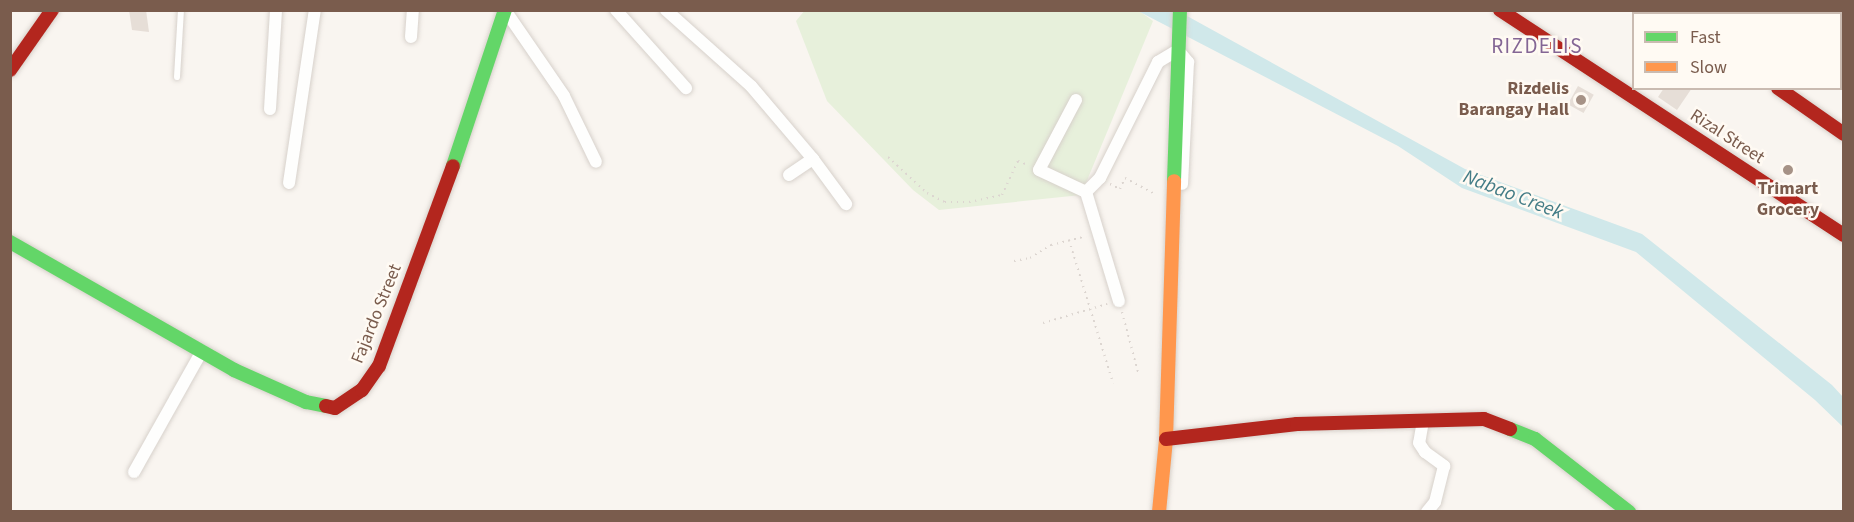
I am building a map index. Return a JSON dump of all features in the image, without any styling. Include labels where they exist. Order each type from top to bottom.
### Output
[{"type":"street","points":[[10,70],[52,10]]},
{"type":"street","points":[[270,109],[276,10]]},
{"type":"street","points":[[289,183],[315,10]]},
{"type":"street","points":[[411,38],[413,10]]},
{"type":"street","points":[[505,10],[564,96],[596,162]]},
{"type":"street","name":"Fajardo Street","points":[[10,242],[234,370],[306,402],[335,408],[362,390],[379,366],[462,142],[505,10]]},
{"type":"street","points":[[615,10],[686,88]]},
{"type":"street","points":[[666,10],[751,86],[813,159],[846,204]]},
{"type":"street","points":[[1160,512],[1166,439],[1180,10]]},
{"type":"street","name":"Rizal Street","points":[[1500,10],[1634,92],[1844,235]]},
{"type":"street","points":[[1086,192],[1100,178],[1158,62],[1178,44]]},
{"type":"street","points":[[1178,44],[1188,62],[1182,185]]},
{"type":"street","points":[[1781,90],[1844,134]]},
{"type":"street","points":[[1076,100],[1039,170],[1086,192],[1119,301]]},
{"type":"street","points":[[789,175],[813,159]]},
{"type":"street","points":[[134,472],[202,351]]},
{"type":"street","points":[[1166,439],[1297,423],[1484,419],[1535,439],[1629,512]]},
{"type":"street","points":[[1423,421],[1419,443],[1425,452],[1444,466],[1435,502],[1427,512]]},
{"type":"lane","points":[[177,77],[181,10]]},
{"type":"path","points":[[888,157],[927,193],[945,202],[969,202],[1002,195],[1018,161],[1039,170]]},
{"type":"path","points":[[1100,178],[1119,189],[1125,178],[1153,193]]},
{"type":"path","points":[[1014,261],[1030,258],[1051,245],[1097,233]]},
{"type":"path","points":[[1070,240],[1113,383]]},
{"type":"path","points":[[1043,323],[1119,301],[1139,376]]},
{"type":"green space","points":[[805,10],[1138,10],[1153,21],[1081,195],[939,210],[913,190],[827,101],[796,21]]},
{"type":"water","name":"Nabao Creek","points":[[1138,11],[1178,11],[1465,169],[1642,234],[1832,385],[1843,397],[1843,427],[1815,400],[1636,252],[1462,188],[1398,146]]},
{"type":"building","points":[[129,10],[146,10],[149,32],[132,30]]},
{"type":"building","name":"Rizdelis Barangay Hall","points":[[1578,86],[1594,95],[1584,113],[1568,104]]},
{"type":"building","points":[[1663,90],[1691,90],[1677,110],[1658,97]]},
{"type":"traffic: fast","points":[[453,166],[505,10]]},
{"type":"traffic: fast","points":[[1174,181],[1180,10]]},
{"type":"traffic: fast","points":[[10,242],[234,370],[306,402],[326,406]]},
{"type":"traffic: fast","points":[[1510,429],[1535,439],[1629,512]]},
{"type":"traffic: slow","points":[[1159,512],[1166,439],[1174,181]]},
{"type":"traffic: jam","points":[[10,70],[52,10]]},
{"type":"traffic: jam","points":[[1500,10],[1844,235]]},
{"type":"traffic: jam","points":[[1781,90],[1844,134]]},
{"type":"traffic: jam","points":[[326,406],[335,408],[362,390],[379,366],[453,166]]},
{"type":"traffic: jam","points":[[1166,439],[1297,424],[1484,419],[1510,429]]},
{"type":"place","name":"Rizdelis Barangay Hall","points":[[1581,100]]},
{"type":"place","name":"Trimart Grocery","points":[[1788,170]]},
{"type":"district","name":"RIZDELIS","points":[[1537,46]]}]
